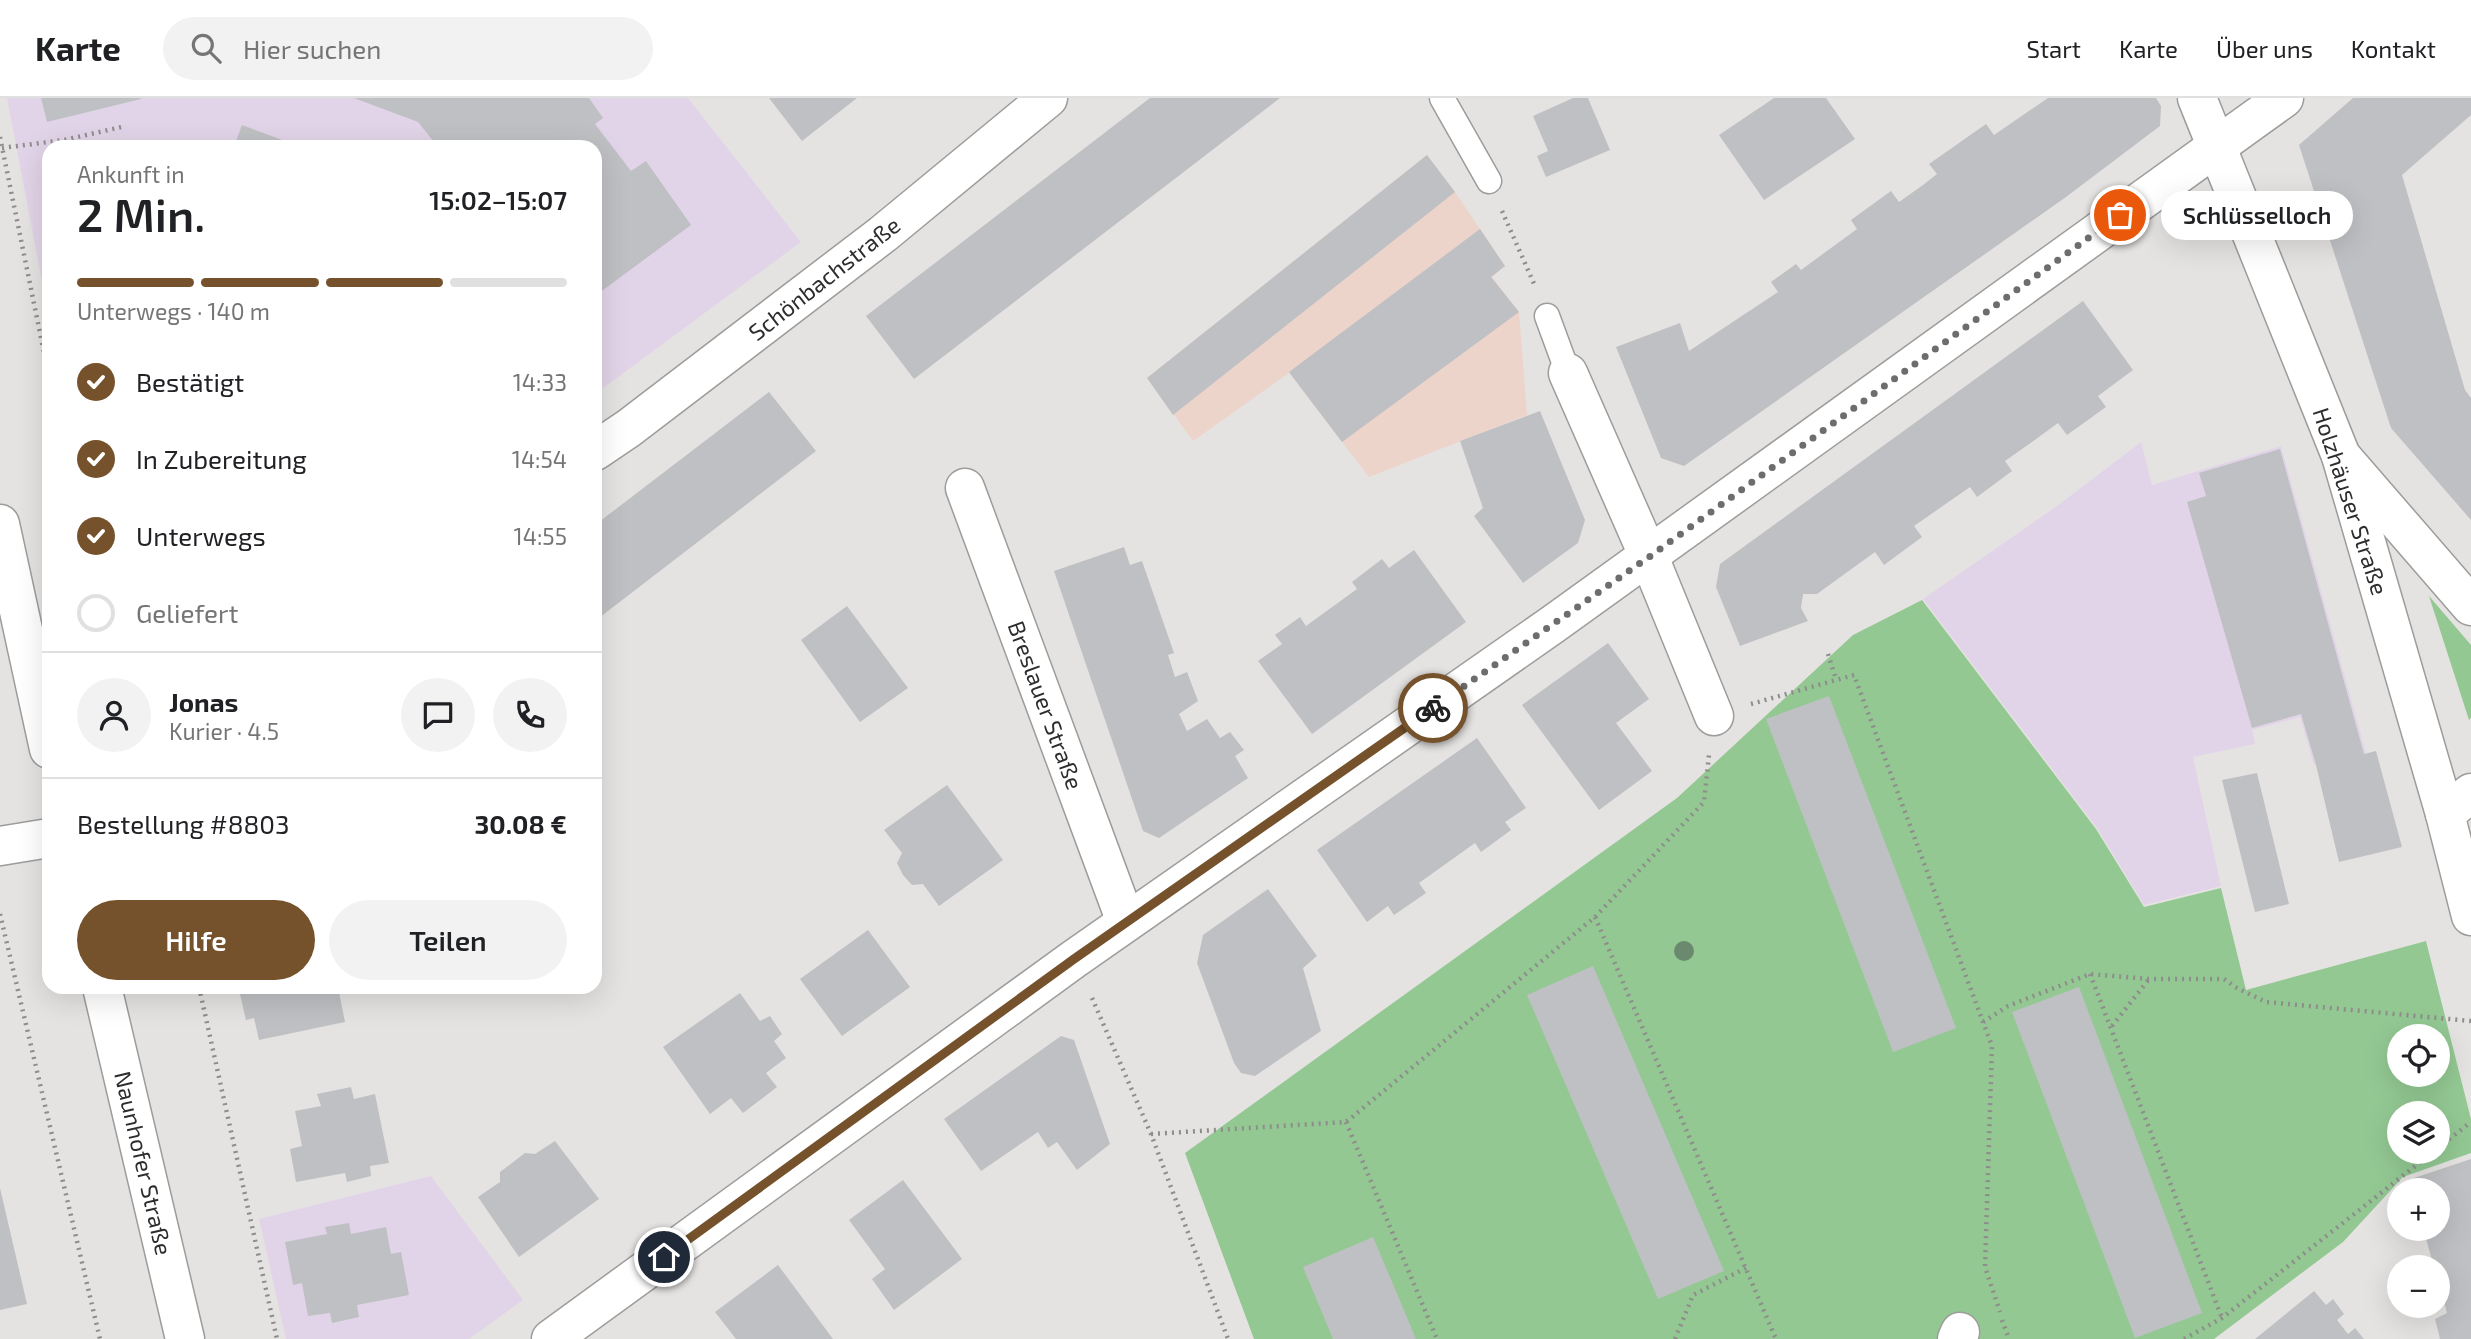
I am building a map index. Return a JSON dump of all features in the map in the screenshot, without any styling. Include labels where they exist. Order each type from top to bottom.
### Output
[{"type":"street","name":"Schönbachstraße","points":[[602,446],[883,234],[1048,98]]},
{"type":"street","name":"Holzhäuser Straße","points":[[2197,98],[2341,456],[2458,803],[2471,916]]},
{"type":"street","points":[[551,1339],[1074,959],[1649,557],[2284,98]]},
{"type":"street","points":[[1568,373],[1649,557],[1714,716]]},
{"type":"street","points":[[2341,456],[2471,606]]},
{"type":"street","name":"Breslauer Straße","points":[[965,488],[1126,922]]},
{"type":"street","points":[[0,524],[42,717]]},
{"type":"street","points":[[0,846],[42,839]]},
{"type":"street","name":"Naunhofer Straße","points":[[104,994],[185,1339]]},
{"type":"lane","points":[[1442,98],[1489,181]]},
{"type":"lane","points":[[1547,316],[1568,373]]},
{"type":"path","points":[[64,140],[126,126]]},
{"type":"path","points":[[0,137],[42,343]]},
{"type":"path","points":[[2,148],[42,143]]},
{"type":"path","points":[[1489,181],[1547,316]]},
{"type":"path","points":[[1828,654],[1836,679]]},
{"type":"path","points":[[1151,1134],[1346,1122],[1595,917],[1703,802],[1714,716],[1854,674],[1992,1046],[1985,1267],[2010,1339]]},
{"type":"path","points":[[0,914],[100,1339]]},
{"type":"path","points":[[1595,917],[1776,1339]]},
{"type":"path","points":[[1074,959],[1151,1134],[1227,1339]]},
{"type":"path","points":[[1983,1022],[2008,1006],[2090,974],[2149,979],[2224,979],[2266,1002],[2471,1021]]},
{"type":"path","points":[[2090,974],[2222,1318]]},
{"type":"path","points":[[2112,1027],[2149,979]]},
{"type":"path","points":[[201,994],[277,1339]]},
{"type":"path","points":[[1346,1122],[1437,1339]]},
{"type":"path","points":[[2450,1139],[2471,1122]]},
{"type":"path","points":[[2184,1339],[2222,1318],[2418,1164]]},
{"type":"path","points":[[1675,1339],[1693,1295],[1746,1268]]},
{"type":"shaded area","points":[[7,98],[688,98],[801,242],[602,389],[602,140],[42,140],[42,281]]},
{"type":"shaded area","points":[[1427,155],[1505,266],[1492,277],[1519,312],[1527,415],[1369,477],[1289,373],[1193,441],[1147,378]]},
{"type":"shaded area","points":[[2141,442],[2152,485],[2281,446],[2366,753],[2314,765],[2300,717],[2252,730],[2255,744],[2193,757],[2221,886],[2144,905],[2097,828],[1923,599],[2057,506]]},
{"type":"shaded area","points":[[431,1176],[523,1300],[469,1339],[286,1339],[259,1219]]},
{"type":"green space","points":[[2429,596],[2471,645],[2469,720]]},
{"type":"green space","points":[[1922,600],[2096,829],[2144,907],[2221,888],[2246,990],[2426,941],[2447,1024],[2387,1024],[2387,1087],[2450,1087],[2450,1036],[2471,1119],[2471,1153],[2450,1160],[2450,1101],[2387,1101],[2387,1164],[2440,1164],[2402,1178],[2387,1178],[2387,1194],[2343,1242],[2214,1339],[1254,1339],[1185,1153],[1677,798],[1853,635]]},
{"type":"building","points":[[41,98],[141,98],[141,99],[47,122]]},
{"type":"building","points":[[354,98],[589,98],[603,118],[595,124],[631,171],[646,161],[691,225],[602,291],[602,140],[432,140],[418,122]]},
{"type":"building","points":[[769,98],[857,98],[802,141]]},
{"type":"building","points":[[1150,98],[1280,98],[914,379],[866,316]]},
{"type":"building","points":[[1573,98],[1588,98],[1610,150],[1546,177],[1537,156],[1548,151],[1533,116]]},
{"type":"building","points":[[1774,98],[1826,98],[1855,139],[1764,200],[1719,135]]},
{"type":"building","points":[[2048,98],[2156,98],[2161,106],[2160,126],[2066,197],[1684,466],[1661,458],[1616,347],[1680,323],[1689,351],[1778,292],[1771,282],[1796,264],[1801,270],[1857,229],[1851,220],[1891,191],[1899,202],[1923,185],[1937,174],[1929,164],[1986,124],[1994,135]]},
{"type":"building","points":[[2353,98],[2471,98],[2471,115],[2402,175],[2465,390],[2471,398],[2471,520],[2391,428],[2299,145]]},
{"type":"building","points":[[242,125],[282,140],[237,140]]},
{"type":"building","points":[[1427,155],[1455,192],[1173,415],[1147,378]]},
{"type":"building","points":[[1480,229],[1505,266],[1491,277],[1519,312],[1342,442],[1289,372]]},
{"type":"building","points":[[2083,301],[2133,370],[2098,396],[2106,407],[2067,435],[2058,423],[2005,461],[2012,471],[1977,497],[1970,487],[1914,526],[1922,537],[1884,565],[1875,552],[1817,594],[1803,594],[1801,608],[1808,621],[1740,646],[1716,587],[1720,564]]},
{"type":"building","points":[[769,392],[816,451],[602,616],[602,520]]},
{"type":"building","points":[[1540,411],[1585,520],[1578,543],[1523,583],[1474,516],[1483,508],[1460,441]]},
{"type":"building","points":[[2280,449],[2364,754],[2376,751],[2402,847],[2339,862],[2301,714],[2252,728],[2187,502],[2206,496],[2199,473]]},
{"type":"building","points":[[1124,547],[1130,565],[1142,561],[1174,653],[1168,655],[1175,677],[1187,672],[1198,701],[1179,714],[1187,731],[1207,719],[1220,738],[1230,732],[1244,750],[1235,756],[1248,778],[1159,838],[1143,831],[1054,571]]},
{"type":"building","points":[[1414,550],[1466,622],[1312,734],[1258,661],[1282,644],[1275,635],[1300,617],[1306,626],[1357,589],[1352,582],[1382,559],[1389,568]]},
{"type":"building","points":[[847,606],[908,688],[860,722],[801,640]]},
{"type":"building","points":[[1608,643],[1649,699],[1616,723],[1652,771],[1599,810],[1522,705]]},
{"type":"building","points":[[1829,696],[1956,1028],[1893,1052],[1766,719]]},
{"type":"building","points":[[1477,738],[1526,808],[1505,822],[1511,830],[1481,852],[1475,843],[1419,883],[1426,893],[1394,915],[1388,906],[1367,922],[1317,850]]},
{"type":"building","points":[[2257,773],[2289,904],[2255,912],[2222,780]]},
{"type":"building","points":[[947,785],[1003,860],[939,906],[923,884],[912,885],[903,875],[897,863],[902,853],[884,830]]},
{"type":"building","points":[[1268,889],[1317,956],[1303,968],[1321,1031],[1255,1076],[1241,1073],[1234,1063],[1197,963],[1203,935]]},
{"type":"building","points":[[868,930],[910,987],[842,1036],[800,979]]},
{"type":"building","points":[[1593,966],[1724,1271],[1658,1299],[1527,995]]},
{"type":"building","points":[[2079,987],[2202,1313],[2135,1338],[2012,1012]]},
{"type":"building","points":[[740,993],[760,1021],[770,1016],[782,1034],[774,1041],[786,1058],[766,1073],[777,1087],[743,1113],[731,1098],[710,1114],[663,1047]]},
{"type":"building","points":[[240,994],[339,994],[345,1022],[259,1040],[254,1018],[246,1020]]},
{"type":"building","points":[[1061,1036],[1074,1040],[1110,1144],[1077,1170],[1057,1142],[1048,1148],[1038,1132],[981,1171],[944,1119]]},
{"type":"building","points":[[351,1087],[354,1099],[375,1094],[389,1163],[370,1166],[371,1176],[347,1182],[345,1173],[296,1182],[290,1149],[302,1146],[295,1111],[321,1106],[317,1094]]},
{"type":"building","points":[[555,1141],[599,1199],[519,1257],[478,1197],[500,1182],[500,1172],[525,1153],[535,1154]]},
{"type":"building","points":[[2471,1159],[2471,1339],[2440,1339],[2435,1319],[2450,1318],[2450,1255],[2431,1255],[2427,1241],[2450,1241],[2450,1178],[2414,1178]]},
{"type":"building","points":[[903,1180],[962,1259],[894,1310],[872,1279],[885,1269],[849,1220]]},
{"type":"building","points":[[0,1188],[27,1304],[0,1310]]},
{"type":"building","points":[[349,1223],[351,1234],[386,1227],[391,1254],[401,1252],[409,1295],[357,1305],[359,1317],[332,1323],[330,1313],[308,1316],[302,1283],[293,1285],[285,1242],[327,1234],[325,1227]]},
{"type":"building","points":[[1373,1237],[1416,1339],[1333,1339],[1303,1267]]},
{"type":"building","points":[[778,1265],[833,1339],[736,1339],[715,1312]]},
{"type":"building","points":[[2314,1291],[2326,1305],[2333,1299],[2344,1314],[2337,1320],[2348,1334],[2355,1328],[2364,1339],[2255,1339]]},
{"type":"way so far","points":[[1433,708],[1649,557],[2120,215]]},
{"type":"place","name":"Schlüsselloch","points":[[2120,215]]},
{"type":"route","points":[[664,1257],[1074,959],[1433,708]]}]
